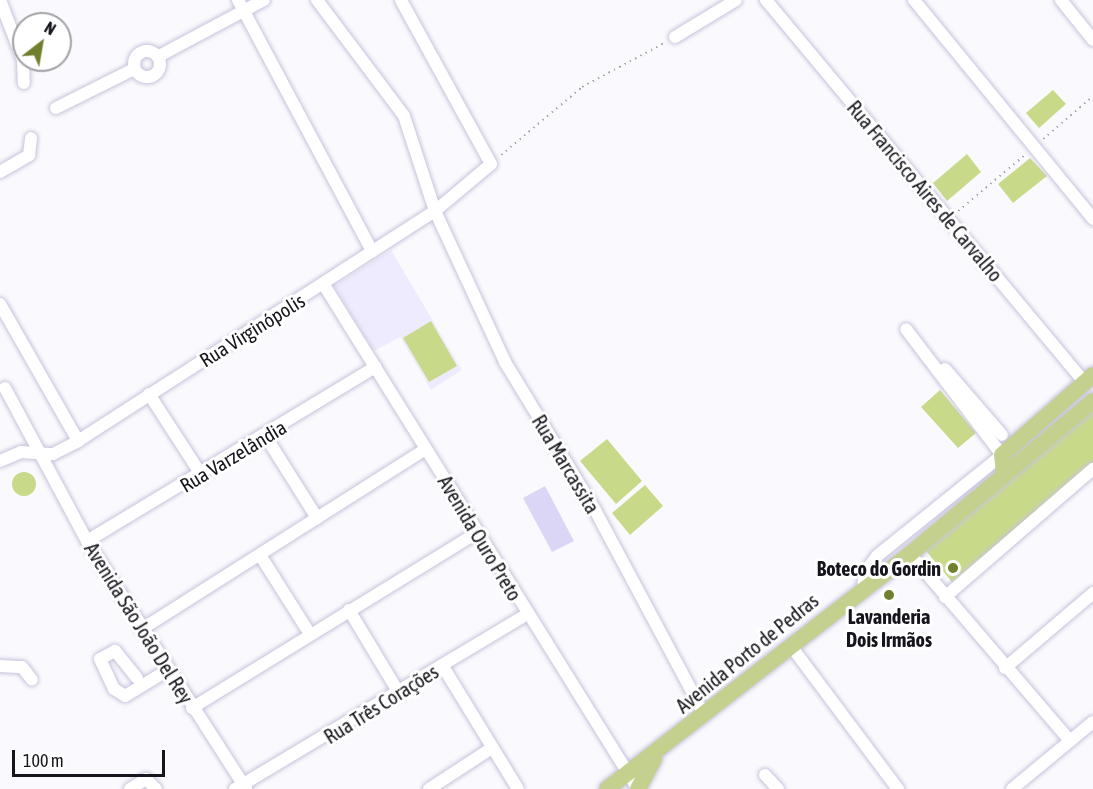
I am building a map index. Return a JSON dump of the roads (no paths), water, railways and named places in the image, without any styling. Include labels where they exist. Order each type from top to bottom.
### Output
[{"type":"main road","points":[[1010,471],[1003,447],[1030,428],[1089,378]]},
{"type":"main road","name":"Avenida Porto de Pedras","points":[[607,789],[634,784],[658,753],[704,714],[863,588],[910,554],[1093,401]]},
{"type":"street","points":[[0,0],[22,60],[24,83]]},
{"type":"street","points":[[238,0],[372,251]]},
{"type":"street","points":[[159,56],[246,13],[264,0]]},
{"type":"street","name":"Rua Marcassita","points":[[317,0],[404,116],[435,211],[505,362],[585,492],[704,714]]},
{"type":"street","name":"Rua Virginópolis","points":[[0,461],[21,452],[53,454],[78,441],[324,285],[435,211],[491,164],[401,0]]},
{"type":"street","points":[[675,37],[736,0]]},
{"type":"street","name":"Rua Francisco Aires de Carvalho","points":[[766,0],[948,219],[1089,378]]},
{"type":"street","points":[[914,0],[1093,219]]},
{"type":"street","points":[[1061,0],[1093,40]]},
{"type":"street","points":[[56,108],[134,69],[139,52],[149,50],[159,56]]},
{"type":"street","points":[[134,69],[144,77],[156,74],[159,56]]},
{"type":"street","points":[[0,172],[29,155],[32,138]]},
{"type":"street","name":"Avenida Ouro Preto","points":[[324,285],[526,615],[634,784]]},
{"type":"street","points":[[0,304],[78,441]]},
{"type":"street","points":[[906,330],[1003,447]]},
{"type":"street","points":[[932,360],[1003,447]]},
{"type":"street","name":"Rua Varzelândia","points":[[87,541],[202,476],[376,367]]},
{"type":"street","name":"Avenida São João Del Rey","points":[[5,388],[37,454],[87,541],[241,788]]},
{"type":"street","points":[[149,394],[202,476]]},
{"type":"street","points":[[266,437],[317,518]]},
{"type":"street","points":[[863,588],[865,572],[876,556],[1003,447]]},
{"type":"street","points":[[142,629],[426,449]]},
{"type":"street","points":[[945,597],[1093,469]]},
{"type":"street","points":[[192,708],[477,533]]},
{"type":"street","points":[[910,554],[1005,668],[1070,741]]},
{"type":"street","points":[[260,555],[310,634]]},
{"type":"street","points":[[1005,668],[1093,593]]},
{"type":"street","points":[[349,610],[399,693]]},
{"type":"street","name":"Rua Três Corações","points":[[241,788],[526,615]]},
{"type":"street","points":[[791,646],[898,789]]},
{"type":"street","points":[[137,678],[115,651],[100,659],[114,688],[125,696],[168,670]]},
{"type":"street","points":[[442,665],[518,789]]},
{"type":"street","points":[[0,666],[22,667],[32,680]]},
{"type":"street","points":[[1012,789],[1093,722]]},
{"type":"street","points":[[429,789],[492,748]]},
{"type":"street","points":[[765,775],[778,789]]},
{"type":"street","points":[[130,789],[146,779],[156,789]]},
{"type":"place","name":"Boteco do Gordin","points":[[953,568]]},
{"type":"place","name":"Lavanderia Dois Irmãos","points":[[889,595]]}]
